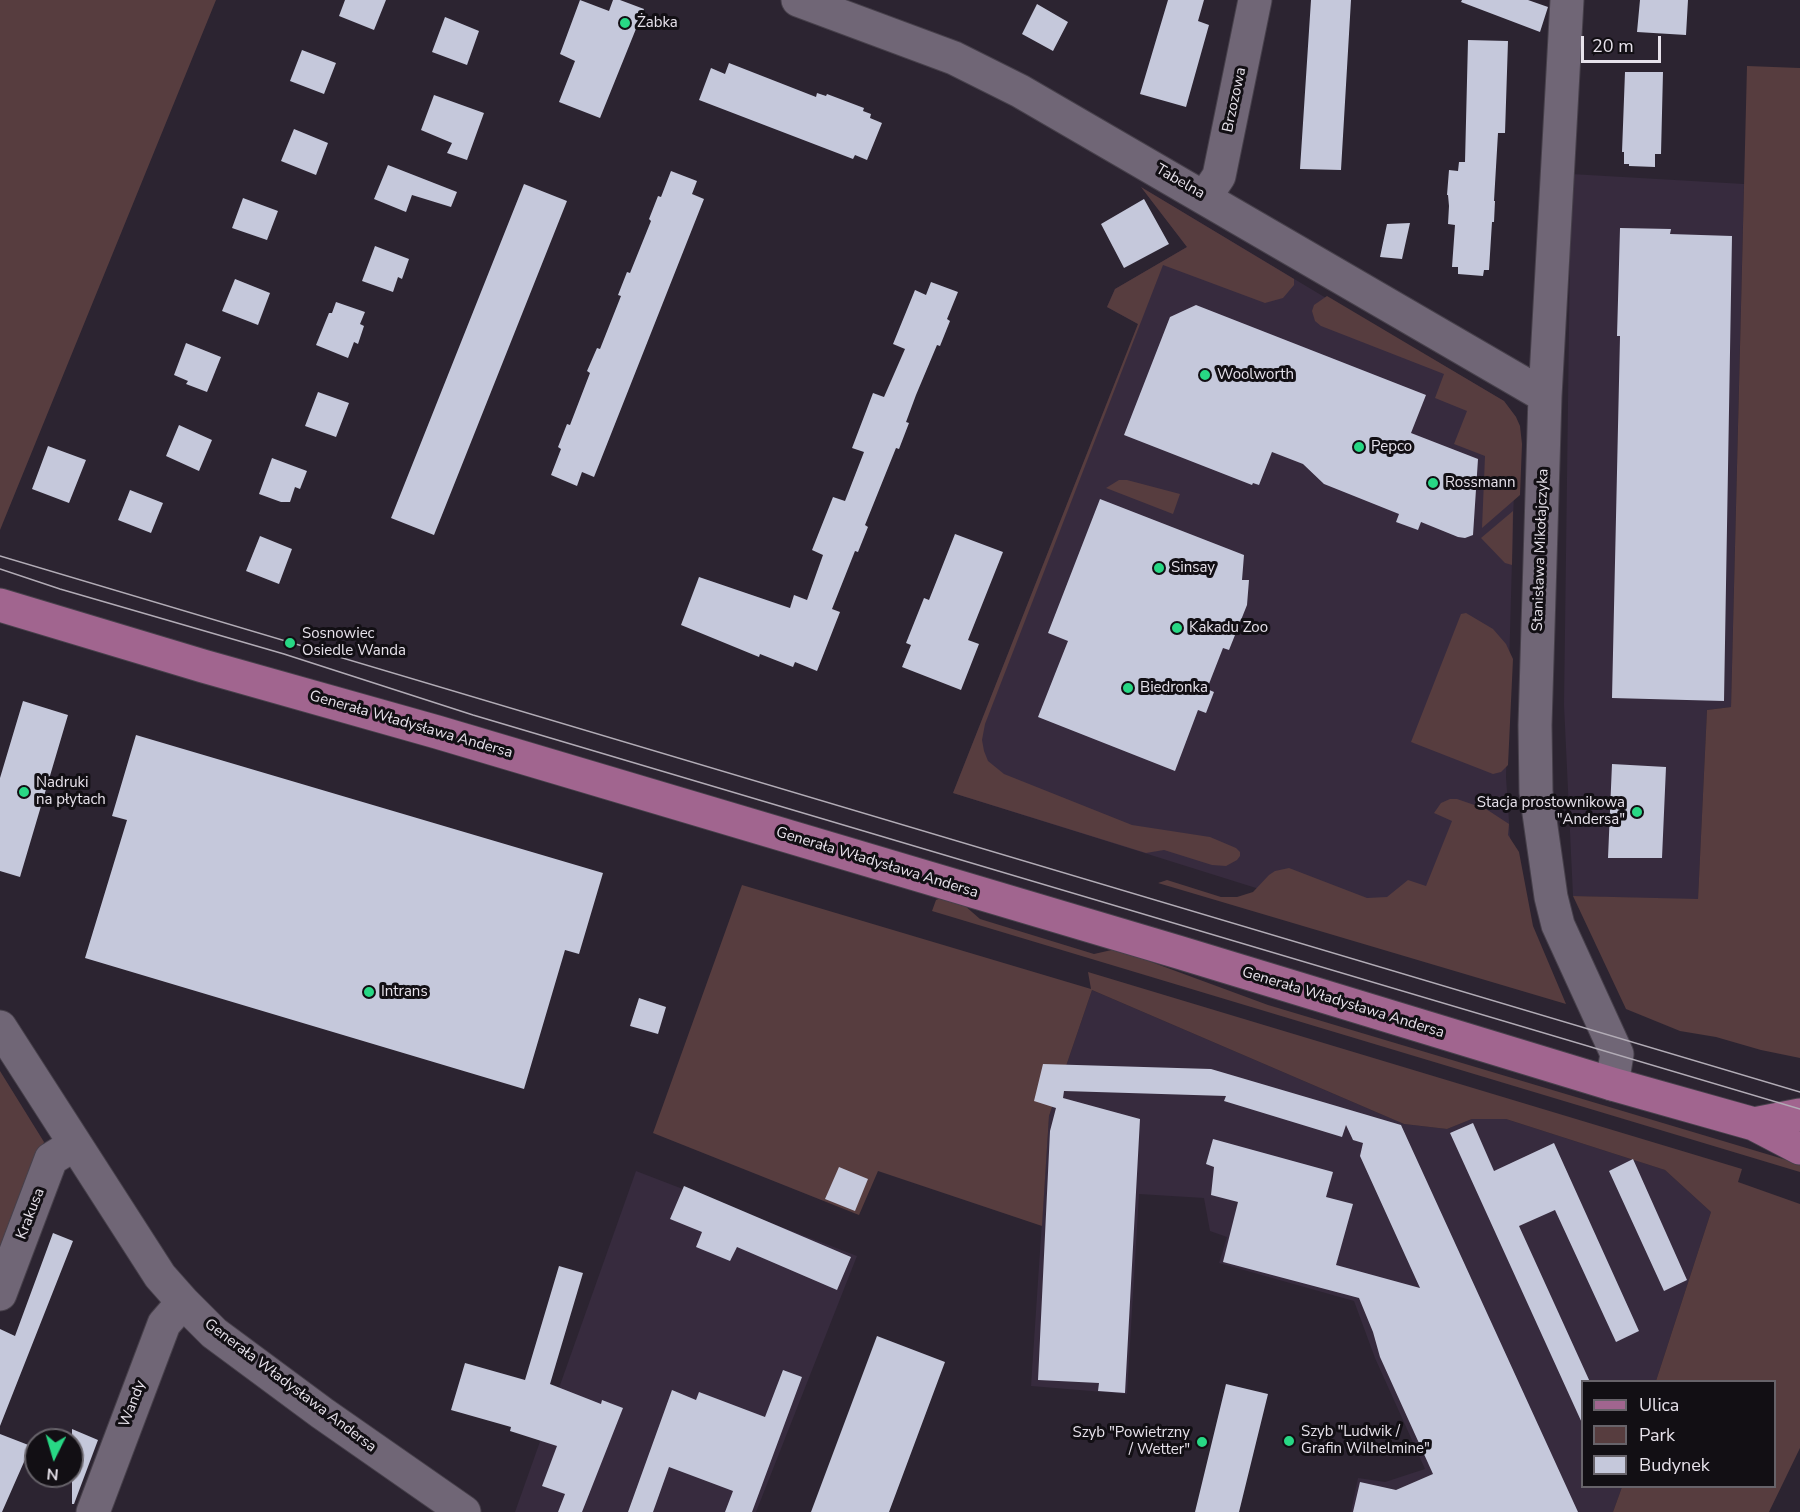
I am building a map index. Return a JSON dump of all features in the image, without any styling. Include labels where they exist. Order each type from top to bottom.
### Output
[{"type":"main road","name":"Generała Władysława Andersa","points":[[0,605],[193,663],[427,729],[1611,1084],[1754,1124],[1800,1148]]},
{"type":"main road","name":"Generała Władysława Andersa","points":[[1754,1124],[1800,1115]]},
{"type":"street","name":"Tabelna","points":[[798,0],[954,58],[1020,91],[1545,396]]},
{"type":"street","name":"Brzozowa","points":[[1206,197],[1219,176],[1255,0]]},
{"type":"street","name":"Stanisława Mikołajczyka","points":[[1568,0],[1545,396],[1535,725],[1536,792],[1551,897],[1558,926],[1617,1054],[1611,1084]]},
{"type":"street","name":"Generała Władysława Andersa","points":[[0,1027],[160,1276],[183,1302],[214,1333],[322,1413],[464,1512]]},
{"type":"street","name":"Krakusa","points":[[0,1294],[51,1160],[75,1144]]},
{"type":"street","name":"Wandy","points":[[93,1512],[164,1324],[183,1302]]},
{"type":"shaded area","points":[[1571,174],[1744,184],[1731,707],[1707,710],[1698,900],[1573,896],[1564,705]]},
{"type":"shaded area","points":[[1141,187],[1411,349],[1426,355],[1504,401],[1516,417],[1506,777],[1514,896],[1536,982],[1272,893],[953,793],[1138,324],[1107,307],[1115,289],[1187,247]]},
{"type":"shaded area","points":[[1092,990],[1404,1124],[1447,1129],[1472,1119],[1506,1119],[1665,1170],[1711,1212],[1656,1380],[1581,1380],[1581,1488],[1622,1488],[1613,1512],[1351,1512],[1358,1478],[1385,1482],[1425,1469],[1375,1358],[1354,1301],[1219,1263],[1227,1237],[1210,1231],[1204,1198],[1139,1194],[1127,1394],[1031,1386],[1049,1116]]},
{"type":"shaded area","points":[[636,1171],[857,1256],[756,1512],[515,1512]]},
{"type":"green space","points":[[0,0],[216,0],[0,530]]},
{"type":"green space","points":[[1747,66],[1800,68],[1800,1058],[1716,1037],[1680,1031],[1626,1009],[1573,896],[1698,899],[1707,710],[1731,707]]},
{"type":"green space","points":[[1141,187],[1294,279],[1294,285],[1283,298],[1265,303],[1163,265],[985,724],[982,740],[988,761],[1004,774],[1132,825],[1210,837],[1236,848],[1240,856],[1226,866],[1212,865],[1164,850],[1146,853],[953,793],[1138,324],[1107,307],[1115,289],[1187,247]]},
{"type":"green space","points":[[1327,296],[1504,401],[1516,417],[1520,426],[1522,444],[1520,495],[1482,528],[1485,456],[1454,444],[1467,411],[1435,398],[1444,374],[1321,326],[1315,321],[1312,311],[1314,305]]},
{"type":"green space","points":[[1119,480],[1180,494],[1173,514],[1106,488]]},
{"type":"green space","points":[[1513,511],[1512,565],[1505,563],[1481,538]]},
{"type":"green space","points":[[1466,613],[1493,629],[1506,644],[1513,659],[1508,765],[1501,772],[1493,774],[1411,742],[1461,614]]},
{"type":"green space","points":[[1457,799],[1486,809],[1509,824],[1508,835],[1519,852],[1533,926],[1566,1004],[1158,883],[1167,880],[1221,897],[1237,897],[1253,892],[1275,871],[1289,868],[1367,898],[1387,897],[1408,880],[1426,886],[1452,821],[1434,813],[1441,803]]},
{"type":"green space","points":[[742,885],[1091,989],[1088,972],[1742,1169],[1738,1182],[1800,1204],[1800,1448],[1769,1512],[1613,1512],[1622,1488],[1776,1488],[1776,1380],[1656,1380],[1711,1212],[1665,1170],[1506,1119],[1472,1119],[1447,1129],[1404,1124],[1092,990],[1049,1116],[1042,1226],[878,1171],[859,1215],[653,1133]]},
{"type":"green space","points":[[941,898],[964,905],[980,919],[1094,954],[1116,949],[1268,1005],[1800,1164],[1800,1172],[932,911],[936,900]]},
{"type":"green space","points":[[0,1071],[44,1142],[0,1266]]},
{"type":"building","points":[[345,0],[386,0],[374,30],[339,16]]},
{"type":"building","points":[[580,0],[609,11],[613,0],[620,0],[644,9],[600,118],[559,102],[575,61],[560,54]]},
{"type":"building","points":[[1168,0],[1204,0],[1198,21],[1209,25],[1186,107],[1140,94]]},
{"type":"building","points":[[1311,0],[1351,0],[1341,170],[1300,169]]},
{"type":"building","points":[[1462,0],[1528,0],[1548,7],[1540,32],[1461,2]]},
{"type":"building","points":[[1640,0],[1688,0],[1686,35],[1637,32]]},
{"type":"building","points":[[1037,4],[1068,22],[1053,51],[1022,34]]},
{"type":"building","points":[[445,17],[479,31],[467,65],[432,52]]},
{"type":"building","points":[[1468,40],[1508,41],[1505,133],[1498,133],[1494,222],[1492,222],[1489,270],[1484,270],[1483,276],[1458,274],[1458,267],[1452,267],[1455,225],[1448,224],[1449,170],[1458,171],[1459,162],[1465,162]]},
{"type":"building","points":[[302,50],[336,63],[324,94],[290,81]]},
{"type":"building","points":[[729,63],[816,97],[817,93],[826,96],[827,94],[864,108],[863,111],[871,114],[870,118],[882,123],[867,160],[855,155],[853,159],[699,100],[711,68],[725,74]]},
{"type":"building","points":[[1625,72],[1663,72],[1661,154],[1655,154],[1655,167],[1624,164],[1624,152],[1622,152]]},
{"type":"building","points":[[434,95],[484,113],[467,160],[447,153],[452,143],[421,130]]},
{"type":"building","points":[[294,129],[328,143],[316,175],[281,161]]},
{"type":"building","points":[[388,165],[457,192],[451,207],[412,195],[406,212],[374,199]]},
{"type":"building","points":[[671,171],[697,181],[692,194],[704,199],[594,477],[582,472],[577,486],[551,475],[561,449],[558,447],[567,424],[570,425],[590,373],[587,371],[597,348],[600,349],[621,296],[618,295],[627,272],[630,273],[651,221],[649,219],[658,196],[661,197]]},
{"type":"building","points":[[524,184],[567,201],[434,535],[391,518]]},
{"type":"building","points":[[243,198],[278,211],[267,240],[232,228]]},
{"type":"building","points":[[1144,199],[1169,244],[1124,268],[1101,224]]},
{"type":"building","points":[[1410,223],[1402,259],[1380,257],[1387,224]]},
{"type":"building","points":[[1620,228],[1671,229],[1670,234],[1732,236],[1724,701],[1612,698],[1620,336],[1617,336]]},
{"type":"building","points":[[375,246],[409,259],[402,279],[398,277],[393,292],[362,281]]},
{"type":"building","points":[[235,279],[270,293],[258,325],[222,311]]},
{"type":"building","points":[[931,282],[958,292],[947,319],[950,321],[916,395],[899,449],[896,448],[865,525],[868,527],[858,552],[855,551],[832,609],[840,612],[817,671],[795,662],[793,667],[760,654],[759,657],[681,625],[699,577],[790,608],[794,595],[807,600],[823,555],[812,550],[833,497],[845,501],[864,452],[852,448],[873,393],[884,397],[905,349],[893,344],[915,290],[926,295]]},
{"type":"building","points":[[336,302],[365,312],[360,324],[364,326],[358,344],[354,342],[348,358],[316,345]]},
{"type":"building","points":[[1196,305],[1426,395],[1411,433],[1478,459],[1473,535],[1465,538],[1458,537],[1421,522],[1418,530],[1396,522],[1399,514],[1324,484],[1303,464],[1272,452],[1259,485],[1253,483],[1252,485],[1124,435],[1170,317]]},
{"type":"building","points":[[186,343],[221,357],[207,392],[186,384],[188,381],[174,375]]},
{"type":"building","points":[[318,392],[349,403],[336,437],[305,426]]},
{"type":"building","points":[[179,425],[212,440],[199,471],[166,456]]},
{"type":"building","points":[[48,446],[86,460],[69,503],[32,489]]},
{"type":"building","points":[[272,458],[307,471],[300,489],[295,487],[290,502],[281,502],[259,494]]},
{"type":"building","points":[[130,490],[163,503],[151,533],[118,520]]},
{"type":"building","points":[[1100,499],[1244,555],[1242,580],[1249,580],[1247,605],[1229,650],[1223,648],[1207,689],[1214,692],[1206,713],[1198,710],[1175,771],[1038,717],[1068,641],[1048,633]]},
{"type":"building","points":[[955,534],[1003,552],[968,640],[979,644],[961,690],[902,667],[911,645],[906,643],[924,598],[929,600]]},
{"type":"building","points":[[260,536],[292,549],[279,584],[246,571]]},
{"type":"building","points":[[23,701],[68,715],[20,877],[0,871],[0,778]]},
{"type":"building","points":[[136,735],[603,873],[579,954],[565,950],[524,1089],[85,958],[127,820],[112,816]]},
{"type":"building","name":"Stacja prostownikowa \"Andersa\"","points":[[1612,764],[1666,767],[1662,858],[1608,858]]},
{"type":"building","points":[[639,998],[666,1007],[658,1034],[630,1026]]},
{"type":"building","points":[[1043,1064],[1211,1069],[1401,1125],[1578,1512],[1353,1512],[1360,1482],[1396,1490],[1433,1474],[1380,1357],[1359,1298],[1223,1262],[1238,1202],[1211,1195],[1214,1167],[1206,1164],[1213,1139],[1333,1172],[1326,1197],[1353,1204],[1336,1265],[1420,1288],[1360,1156],[1363,1143],[1353,1140],[1346,1125],[1342,1137],[1224,1101],[1226,1096],[1064,1091],[1063,1098],[1140,1119],[1125,1393],[1098,1391],[1099,1383],[1038,1380],[1050,1131],[1056,1108],[1034,1101]]},
{"type":"building","points":[[1473,1123],[1494,1171],[1554,1143],[1639,1331],[1616,1342],[1555,1210],[1519,1226],[1589,1380],[1581,1380],[1581,1421],[1450,1133]]},
{"type":"building","points":[[1633,1159],[1687,1280],[1664,1291],[1609,1171]]},
{"type":"building","points":[[839,1167],[868,1179],[855,1211],[825,1199]]},
{"type":"building","points":[[684,1186],[851,1257],[837,1290],[737,1247],[730,1261],[696,1247],[702,1232],[670,1219]]},
{"type":"building","points":[[53,1233],[73,1241],[0,1426],[0,1329],[15,1336]]},
{"type":"building","points":[[559,1266],[583,1273],[550,1384],[601,1404],[602,1400],[623,1408],[582,1512],[558,1512],[565,1494],[542,1486],[557,1446],[510,1431],[511,1427],[451,1410],[465,1363],[525,1380]]},
{"type":"building","points":[[877,1336],[945,1362],[889,1512],[811,1512]]},
{"type":"building","points":[[783,1370],[802,1377],[752,1512],[725,1512],[733,1491],[669,1467],[653,1512],[628,1512],[672,1390],[696,1400],[699,1392],[765,1417]]},
{"type":"building","points":[[1226,1384],[1268,1394],[1239,1512],[1195,1512]]},
{"type":"building","points":[[0,1434],[24,1443],[24,1462],[2,1512],[0,1512]]},
{"type":"building","points":[[84,1434],[98,1440],[84,1477]]},
{"type":"building","points":[[72,1488],[80,1488],[74,1504],[72,1504]]},
{"type":"tram line","points":[[0,556],[1800,1092]]},
{"type":"tram line","points":[[0,569],[60,589],[284,654],[473,715],[1800,1109]]},
{"type":"place","name":"Żabka","points":[[625,23]]},
{"type":"place","name":"Woolworth","points":[[1205,375]]},
{"type":"place","name":"Pepco","points":[[1359,447]]},
{"type":"place","name":"Rossmann","points":[[1433,483]]},
{"type":"place","name":"Sinsay","points":[[1159,568]]},
{"type":"place","name":"Kakadu Zoo","points":[[1177,628]]},
{"type":"place","name":"Sosnowiec Osiedle Wanda","points":[[290,643]]},
{"type":"place","name":"Biedronka","points":[[1128,688]]},
{"type":"place","name":"Nadruki na płytach","points":[[24,792]]},
{"type":"place","name":"Stacja prostownikowa \"Andersa\"","points":[[1637,812]]},
{"type":"place","name":"Intrans","points":[[369,992]]},
{"type":"place","name":"Szyb \"Ludwik / Grafin Wilhelmine\"","points":[[1289,1441]]},
{"type":"place","name":"Szyb \"Powietrzny / Wetter\"","points":[[1202,1442]]}]
